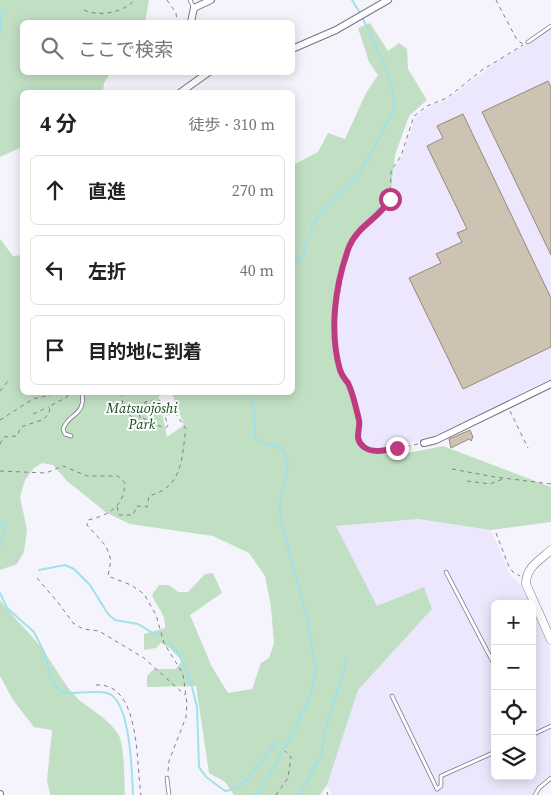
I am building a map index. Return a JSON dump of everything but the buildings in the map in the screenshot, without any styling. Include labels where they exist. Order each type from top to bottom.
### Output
[{"type":"street","points":[[191,20],[194,8],[211,0]]},
{"type":"street","points":[[295,49],[336,30],[388,0]]},
{"type":"street","points":[[184,90],[205,75]]},
{"type":"street","points":[[424,443],[436,440],[551,384]]},
{"type":"street","points":[[551,550],[528,570],[526,576],[526,584],[551,640]]},
{"type":"lane","points":[[190,0],[194,8]]},
{"type":"lane","points":[[528,42],[551,26]]},
{"type":"lane","points":[[72,436],[65,434],[63,429],[68,420],[81,411],[84,401],[83,395]]},
{"type":"lane","points":[[446,572],[491,658]]},
{"type":"lane","points":[[392,696],[437,789],[441,786],[441,776],[491,754]]},
{"type":"lane","points":[[536,733],[551,726]]},
{"type":"lane","points":[[167,778],[169,795]]},
{"type":"lane","points":[[535,795],[539,788],[551,778]]},
{"type":"path","points":[[84,10],[91,13],[117,11],[128,7],[134,0]]},
{"type":"path","points":[[167,0],[176,13],[177,20]]},
{"type":"path","points":[[496,0],[517,40],[522,44],[528,42]]},
{"type":"path","points":[[424,443],[385,451],[372,451],[360,444],[357,435],[360,422],[349,386],[341,373],[335,346],[335,324],[343,269],[355,236],[379,214],[390,199],[392,171],[401,156],[414,116],[428,106],[445,100],[482,70],[528,42]]},
{"type":"path","points":[[0,390],[8,382]]},
{"type":"path","points":[[0,420],[33,399],[50,395]]},
{"type":"path","points":[[34,414],[68,395]]},
{"type":"path","points":[[122,395],[122,405],[129,417],[166,428],[168,425],[159,395]]},
{"type":"path","points":[[142,422],[139,414],[144,402],[152,400],[160,403]]},
{"type":"path","points":[[140,410],[143,418],[147,420],[153,416],[156,410],[150,409],[144,402]]},
{"type":"path","points":[[0,444],[4,437],[17,436],[21,427],[42,420],[49,414],[50,406]]},
{"type":"path","points":[[508,406],[528,448]]},
{"type":"path","points":[[150,409],[149,414],[153,416]]},
{"type":"path","points":[[117,506],[119,515],[133,515],[137,506],[147,507],[149,496],[163,491],[175,480],[181,465],[186,429],[176,414],[164,415]]},
{"type":"path","points":[[0,471],[46,473],[64,466],[87,476],[118,476],[125,483],[124,492],[117,506],[88,520],[87,525],[106,546],[111,560],[108,576],[131,585],[144,594],[156,614],[164,643],[183,674],[187,704],[186,717],[169,761],[167,778]]},
{"type":"path","points":[[452,469],[551,484]]},
{"type":"path","points":[[467,481],[490,484],[503,478]]},
{"type":"path","points":[[496,533],[513,572],[526,576]]},
{"type":"path","points":[[37,578],[73,624],[83,629],[99,631],[144,658],[185,696]]},
{"type":"path","points":[[96,685],[113,687],[130,711],[141,795]]},
{"type":"path","points":[[276,795],[288,778],[291,757],[285,751]]},
{"type":"shaded area","points":[[551,29],[551,382],[435,438],[380,449],[369,446],[358,436],[361,422],[350,385],[345,379],[336,352],[336,326],[343,270],[353,241],[390,202],[394,169],[402,156],[416,116],[432,105],[445,101],[495,63]]},
{"type":"shaded area","points":[[418,519],[491,530],[509,573],[521,585],[528,600],[491,600],[491,780],[536,780],[536,617],[550,647],[551,774],[537,786],[533,795],[332,795],[327,785],[358,690],[432,609],[424,587],[377,607],[336,526]]},
{"type":"green space","points":[[0,0],[149,0],[145,20],[20,20],[20,75],[109,75],[104,83],[103,90],[20,90],[20,148],[0,157]]},
{"type":"green space","name":"Matsuojōshi Park","points":[[370,23],[388,51],[399,43],[407,49],[408,69],[427,100],[409,116],[395,155],[390,199],[352,240],[340,283],[336,326],[336,352],[360,422],[357,435],[360,443],[371,451],[398,455],[443,446],[551,487],[551,522],[491,530],[418,519],[336,526],[377,606],[424,587],[432,609],[358,690],[327,785],[320,795],[234,795],[225,782],[209,773],[196,686],[147,687],[147,676],[154,669],[176,669],[182,661],[171,649],[161,643],[156,648],[144,650],[144,634],[165,628],[163,614],[152,595],[159,585],[169,585],[178,592],[188,592],[205,574],[213,573],[222,593],[190,615],[212,667],[228,693],[252,689],[261,663],[269,658],[274,643],[271,607],[265,576],[249,553],[213,536],[130,524],[107,513],[67,481],[53,465],[42,463],[34,468],[25,480],[20,497],[27,530],[24,552],[17,564],[0,570],[0,239],[13,256],[20,255],[20,395],[158,395],[167,437],[184,425],[173,395],[295,395],[295,164],[318,152],[328,133],[345,139],[366,93],[378,75],[369,62],[358,28]]},
{"type":"green space","points":[[0,600],[47,655],[63,681],[78,699],[105,719],[118,734],[123,754],[125,795],[50,795],[47,780],[52,730],[34,727],[13,700],[0,676]]},
{"type":"waterway","points":[[352,0],[360,13]]},
{"type":"waterway","points":[[0,11],[0,33]]},
{"type":"waterway","points":[[295,263],[303,255],[312,226],[319,215],[359,175],[395,109],[393,90],[386,68],[362,17]]},
{"type":"waterway","points":[[251,395],[254,410],[255,437],[264,444],[280,447],[287,459],[288,465],[280,503],[281,522],[308,621],[316,670],[310,696],[296,727],[263,787],[255,795]]},
{"type":"waterway","points":[[0,523],[5,528],[0,547]]},
{"type":"waterway","points":[[39,570],[65,565],[74,569],[90,585],[108,614],[115,620],[138,624],[158,636]]},
{"type":"waterway","points":[[0,593],[7,608],[34,632],[44,652],[53,684],[64,693],[102,692],[115,698],[126,723],[129,739],[133,795]]},
{"type":"waterway","points":[[169,642],[178,653],[190,679],[197,707],[199,767],[206,777],[225,791],[234,789],[248,778],[271,748],[278,742]]},
{"type":"waterway","points":[[299,795],[322,754],[324,734],[347,659]]},
{"type":"route","points":[[390,199],[379,214],[359,231],[352,240],[341,274],[334,336],[342,377],[349,386],[360,422],[357,435],[360,444],[372,451],[385,451],[397,448]]}]
